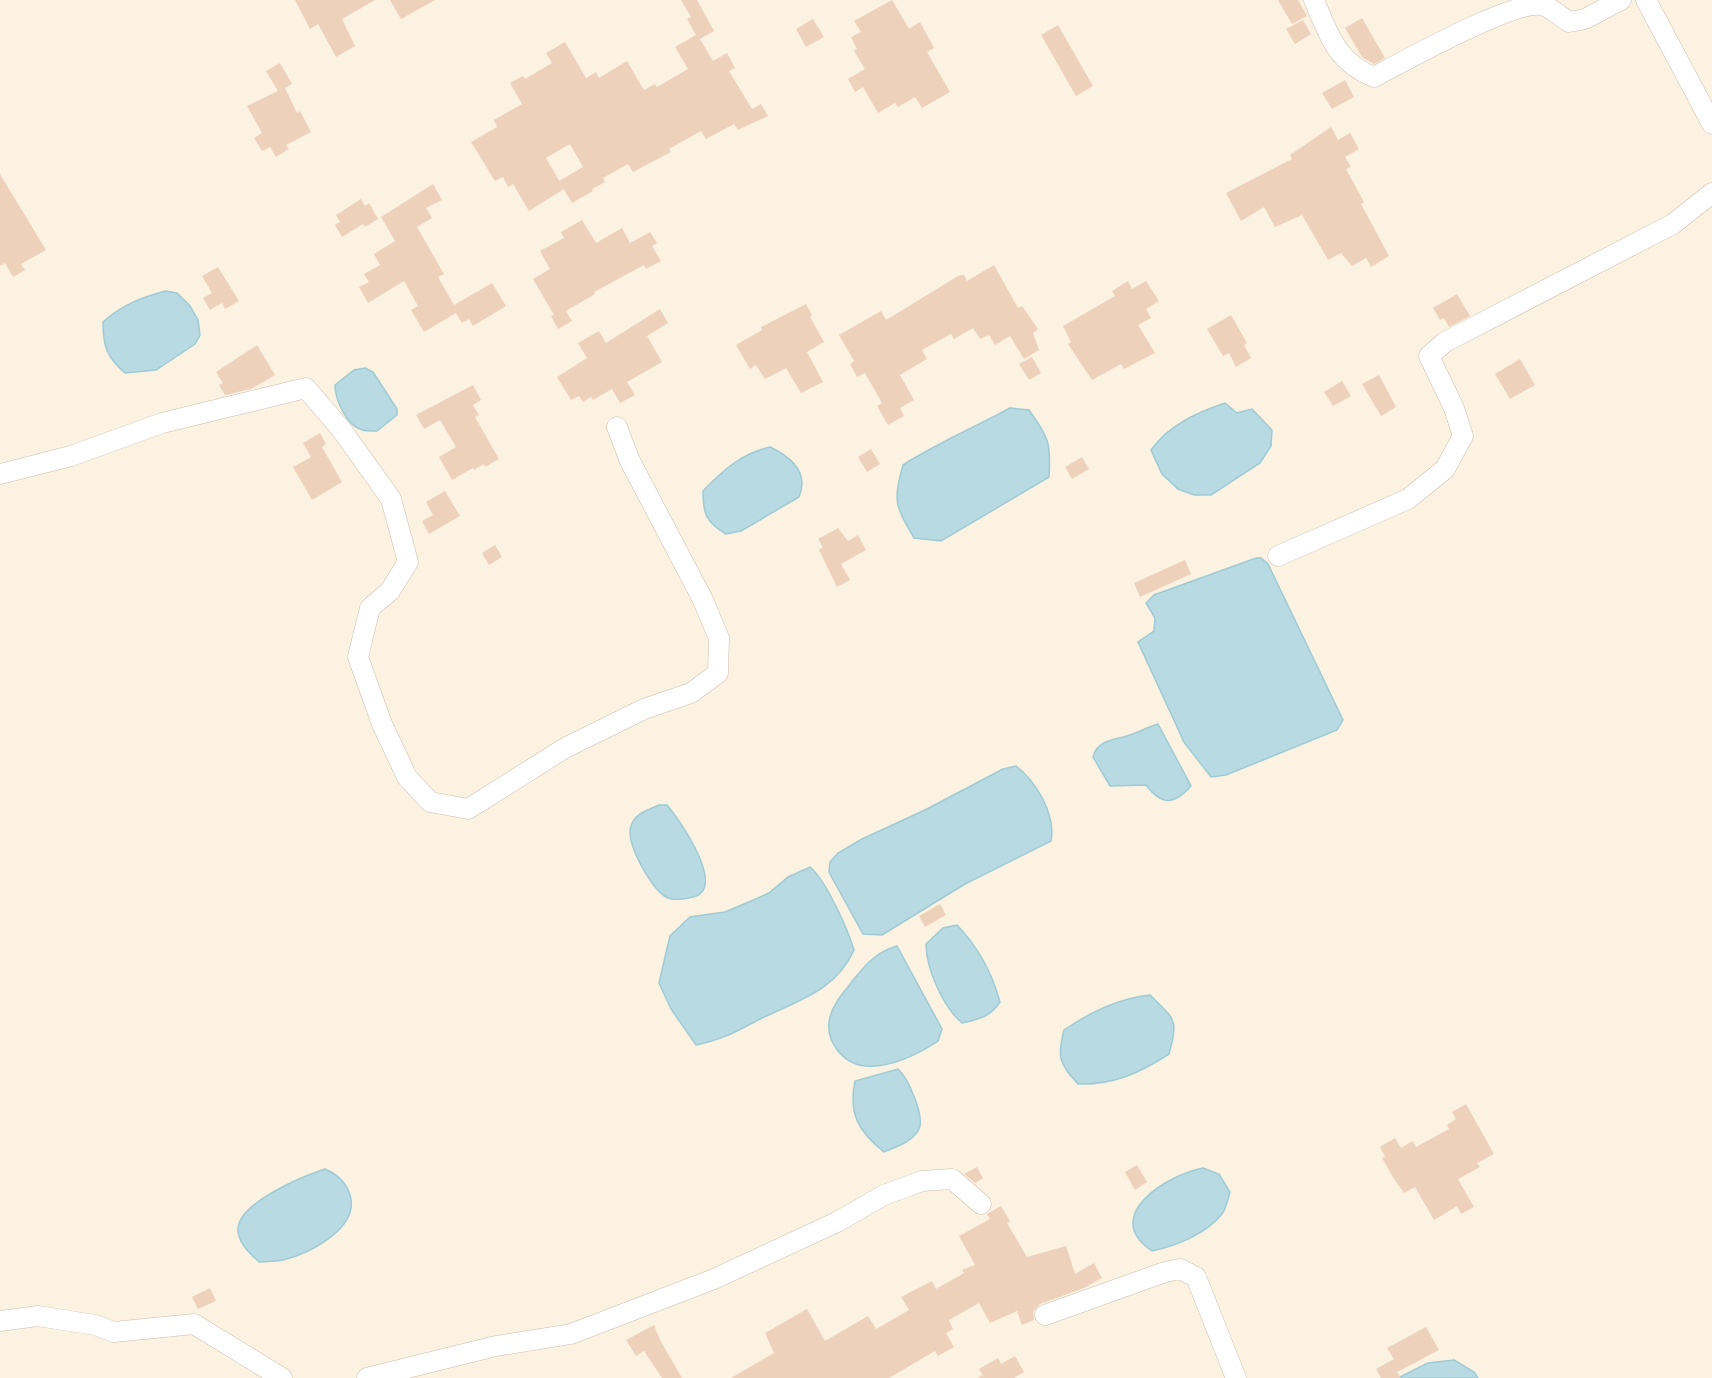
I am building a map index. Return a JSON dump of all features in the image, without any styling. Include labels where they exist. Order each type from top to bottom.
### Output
[{"type":"street","points":[[1314,0],[1338,50],[1356,70],[1374,77],[1441,40],[1515,6],[1541,4],[1569,22],[1584,18],[1621,0]]},
{"type":"street","points":[[1646,0],[1712,124]]},
{"type":"street","points":[[1278,556],[1408,499],[1444,469],[1463,436],[1454,408],[1429,356],[1446,342],[1673,224],[1712,193]]},
{"type":"street","points":[[0,474],[71,456],[162,423],[306,388],[341,429],[391,499],[408,562],[390,591],[370,608],[358,657],[382,724],[407,777],[430,802],[468,809],[565,748],[644,709],[691,693],[718,673],[719,638],[702,598],[630,461],[617,427]]},
{"type":"street","points":[[367,1378],[496,1346],[571,1334],[714,1279],[837,1222],[884,1195],[922,1182],[952,1179],[981,1204]]},
{"type":"street","points":[[1045,1315],[1165,1272],[1180,1269],[1196,1277],[1236,1378]]},
{"type":"street","points":[[0,1321],[38,1316],[95,1326],[114,1332],[194,1324],[282,1378]]},
{"type":"water","points":[[166,291],[177,293],[190,306],[198,320],[200,335],[195,344],[156,370],[125,373],[107,351],[103,322],[133,302]]},
{"type":"water","points":[[365,368],[373,372],[397,409],[397,415],[377,431],[362,430],[351,423],[343,412],[336,391],[335,385],[354,370]]},
{"type":"water","points":[[1225,403],[1237,413],[1252,409],[1272,430],[1271,446],[1260,463],[1211,495],[1194,495],[1178,489],[1162,474],[1151,450],[1158,441],[1184,421]]},
{"type":"water","points":[[1010,408],[1029,410],[1045,435],[1050,456],[1049,477],[941,541],[914,538],[898,503],[898,487],[903,465]]},
{"type":"water","points":[[770,447],[791,461],[800,473],[802,480],[799,497],[741,531],[726,534],[707,517],[703,491],[733,464],[750,454]]},
{"type":"water","points":[[1261,558],[1268,564],[1343,720],[1337,730],[1226,775],[1211,777],[1184,742],[1138,642],[1154,631],[1155,618],[1146,603],[1154,595]]},
{"type":"water","points":[[1158,724],[1191,786],[1174,800],[1163,800],[1146,785],[1110,786],[1093,757],[1098,747]]},
{"type":"water","points":[[1016,766],[1031,780],[1043,799],[1050,820],[1051,841],[965,884],[882,935],[863,934],[829,872],[830,862],[838,853],[1003,769]]},
{"type":"water","points":[[659,805],[667,805],[698,853],[705,881],[702,891],[693,897],[676,899],[666,897],[653,885],[635,853],[630,833],[633,822],[642,812]]},
{"type":"water","points":[[810,867],[823,883],[842,918],[851,941],[854,950],[846,964],[837,976],[814,993],[729,1035],[696,1045],[671,1009],[659,983],[670,936],[690,917],[725,912],[769,893],[788,877]]},
{"type":"water","points":[[957,925],[983,961],[1000,1002],[979,1019],[962,1023],[942,997],[932,975],[926,944],[943,928]]},
{"type":"water","points":[[897,946],[942,1029],[938,1041],[904,1059],[885,1065],[858,1064],[850,1061],[837,1050],[830,1034],[830,1017],[844,992],[868,963],[884,951]]},
{"type":"water","points":[[1150,995],[1173,1021],[1174,1034],[1169,1054],[1147,1067],[1115,1080],[1078,1084],[1061,1060],[1064,1030],[1105,1007]]},
{"type":"water","points":[[898,1069],[906,1080],[918,1107],[919,1129],[903,1144],[884,1152],[868,1137],[858,1121],[853,1103],[855,1081]]},
{"type":"water","points":[[1203,1168],[1219,1174],[1230,1192],[1223,1212],[1208,1228],[1199,1233],[1171,1246],[1152,1251],[1138,1238],[1133,1224],[1136,1211],[1144,1199],[1157,1188],[1188,1172]]},
{"type":"water","points":[[325,1169],[339,1177],[348,1189],[351,1210],[346,1221],[328,1239],[305,1252],[283,1260],[259,1262],[240,1240],[239,1225],[245,1214],[256,1203],[286,1185]]},
{"type":"water","points":[[1454,1360],[1474,1372],[1478,1378],[1398,1378],[1428,1363]]},
{"type":"building","points":[[295,0],[375,0],[342,19],[355,46],[336,57],[318,24],[310,29]]},
{"type":"building","points":[[390,0],[435,0],[401,19]]},
{"type":"building","points":[[681,0],[697,0],[714,31],[700,39],[713,61],[727,53],[735,68],[729,71],[752,109],[761,104],[768,116],[738,130],[734,124],[706,139],[701,131],[669,149],[671,152],[633,172],[628,164],[603,178],[605,182],[572,203],[564,189],[529,211],[513,184],[508,187],[503,177],[495,181],[471,142],[497,127],[494,120],[522,104],[510,83],[523,76],[525,79],[552,63],[546,53],[565,42],[586,78],[596,72],[599,78],[627,61],[644,90],[655,84],[657,87],[688,69],[675,47],[696,35],[687,19],[691,17]],"holes":[[[570,144],[583,167],[559,181],[546,158]]]},
{"type":"building","points":[[892,0],[909,29],[920,22],[934,48],[927,52],[950,92],[922,108],[915,97],[898,107],[895,103],[878,113],[863,87],[855,92],[848,79],[865,69],[854,51],[857,49],[851,37],[861,32],[854,21]]},
{"type":"building","points":[[1278,0],[1298,0],[1307,16],[1292,24]]},
{"type":"building","points":[[1362,18],[1385,58],[1374,64],[1362,57],[1345,28]]},
{"type":"building","points":[[813,19],[824,37],[806,47],[796,29]]},
{"type":"building","points":[[1303,20],[1311,34],[1295,44],[1286,29]]},
{"type":"building","points":[[1058,25],[1093,86],[1076,96],[1041,35]]},
{"type":"building","points":[[280,63],[292,84],[285,88],[297,113],[300,111],[311,132],[286,145],[289,149],[276,157],[270,147],[262,151],[254,138],[262,133],[247,106],[278,91],[266,71]]},
{"type":"building","points":[[1345,80],[1354,97],[1332,109],[1322,93]]},
{"type":"building","points":[[1331,127],[1338,140],[1350,133],[1359,149],[1345,157],[1351,167],[1346,169],[1364,202],[1361,204],[1389,256],[1371,267],[1366,258],[1352,266],[1341,253],[1328,260],[1302,215],[1275,227],[1264,207],[1241,221],[1226,193],[1292,159],[1290,155]]},
{"type":"building","points":[[0,174],[46,250],[21,264],[25,270],[13,277],[5,263],[0,266]]},
{"type":"building","points":[[433,184],[442,200],[426,208],[432,218],[417,227],[444,274],[438,277],[454,305],[492,283],[506,306],[473,326],[469,319],[462,323],[456,313],[424,332],[411,310],[418,306],[404,281],[368,303],[359,287],[369,282],[364,274],[380,265],[374,254],[395,241],[381,217]]},
{"type":"building","points":[[361,199],[365,206],[369,203],[378,219],[365,227],[363,224],[342,237],[335,225],[340,222],[336,215]]},
{"type":"building","points":[[582,220],[596,243],[622,228],[630,243],[650,232],[657,243],[652,246],[661,261],[646,269],[644,265],[594,292],[595,294],[566,311],[572,321],[558,329],[551,316],[554,315],[533,279],[550,269],[540,251],[564,238],[561,232]]},
{"type":"building","points":[[994,265],[1018,308],[1022,306],[1038,329],[1033,333],[1039,350],[1024,359],[1010,336],[995,345],[989,335],[980,339],[973,328],[954,339],[951,334],[922,350],[927,359],[900,375],[914,400],[900,408],[904,416],[888,425],[877,406],[882,403],[865,373],[857,377],[850,364],[854,361],[839,335],[881,311],[886,320],[958,276],[964,275],[967,281]]},
{"type":"building","points":[[218,267],[239,301],[225,309],[222,303],[210,310],[203,298],[212,293],[202,276]]},
{"type":"building","points":[[1128,281],[1132,289],[1146,281],[1159,301],[1146,309],[1151,318],[1138,325],[1155,353],[1124,369],[1121,364],[1092,380],[1068,344],[1071,342],[1063,326],[1115,296],[1112,291]]},
{"type":"building","points":[[1457,294],[1470,316],[1449,327],[1444,318],[1440,320],[1433,308]]},
{"type":"building","points":[[806,304],[812,315],[810,317],[824,342],[807,352],[823,382],[801,393],[786,368],[765,379],[756,365],[750,369],[736,345],[762,330],[761,327]]},
{"type":"building","points":[[660,309],[668,323],[647,336],[662,362],[627,382],[635,395],[620,403],[612,389],[593,400],[591,397],[583,402],[579,396],[571,400],[557,377],[587,358],[578,343],[599,331],[606,343]]},
{"type":"building","points":[[1231,315],[1247,343],[1244,345],[1251,358],[1236,367],[1229,353],[1223,356],[1207,329]]},
{"type":"building","points":[[257,345],[275,375],[251,389],[225,395],[219,385],[223,383],[216,372]]},
{"type":"building","points":[[1032,357],[1041,373],[1029,380],[1019,364]]},
{"type":"building","points":[[1520,359],[1535,385],[1510,399],[1495,374]]},
{"type":"building","points":[[1379,375],[1396,407],[1381,416],[1362,384]]},
{"type":"building","points":[[1342,381],[1351,396],[1333,406],[1324,392]]},
{"type":"building","points":[[473,385],[481,400],[473,405],[479,415],[475,417],[499,459],[485,467],[484,464],[474,470],[473,468],[452,480],[439,457],[456,447],[440,420],[424,429],[416,415]]},
{"type":"building","points":[[320,433],[326,444],[322,447],[342,482],[312,500],[293,467],[311,457],[303,443]]},
{"type":"building","points":[[871,449],[880,464],[867,472],[858,457]]},
{"type":"building","points":[[1082,457],[1089,469],[1072,479],[1065,467]]},
{"type":"building","points":[[445,491],[460,516],[429,534],[422,521],[433,515],[426,502]]},
{"type":"building","points":[[838,528],[848,541],[858,535],[866,550],[841,564],[850,580],[837,587],[819,550],[823,547],[818,539]]},
{"type":"building","points":[[495,545],[502,557],[489,565],[482,553]]},
{"type":"building","points":[[1185,560],[1191,574],[1140,597],[1134,583]]},
{"type":"building","points":[[940,904],[946,915],[925,927],[919,916]]},
{"type":"building","points":[[1466,1104],[1494,1154],[1477,1163],[1480,1167],[1458,1179],[1474,1207],[1461,1214],[1457,1206],[1434,1220],[1415,1187],[1404,1193],[1382,1158],[1385,1157],[1380,1147],[1395,1138],[1401,1148],[1413,1141],[1416,1147],[1449,1129],[1447,1125],[1456,1119],[1452,1112]]},
{"type":"building","points":[[1137,1165],[1147,1182],[1135,1190],[1125,1172]]},
{"type":"building","points":[[977,1167],[983,1178],[975,1183],[964,1174]]},
{"type":"building","points":[[1001,1206],[1010,1221],[1007,1223],[1027,1257],[1066,1246],[1075,1274],[1094,1263],[1102,1278],[1084,1288],[1040,1304],[1033,1312],[1034,1320],[1022,1325],[1017,1311],[990,1323],[979,1303],[949,1320],[953,1329],[946,1333],[954,1347],[938,1356],[935,1351],[889,1378],[731,1378],[774,1353],[765,1333],[807,1309],[825,1341],[868,1316],[876,1329],[909,1310],[901,1297],[932,1281],[936,1289],[964,1273],[962,1270],[975,1265],[959,1236],[990,1219],[987,1214]]},
{"type":"building","points":[[210,1288],[216,1301],[198,1309],[192,1297]]},
{"type":"building","points":[[654,1325],[682,1378],[662,1378],[644,1351],[636,1356],[626,1340]]},
{"type":"building","points":[[1426,1327],[1439,1350],[1397,1372],[1401,1378],[1381,1378],[1376,1369],[1394,1359],[1387,1348]]},
{"type":"building","points":[[1015,1356],[1024,1372],[1014,1378],[977,1378],[983,1375],[979,1369],[998,1358],[1001,1364]]}]
